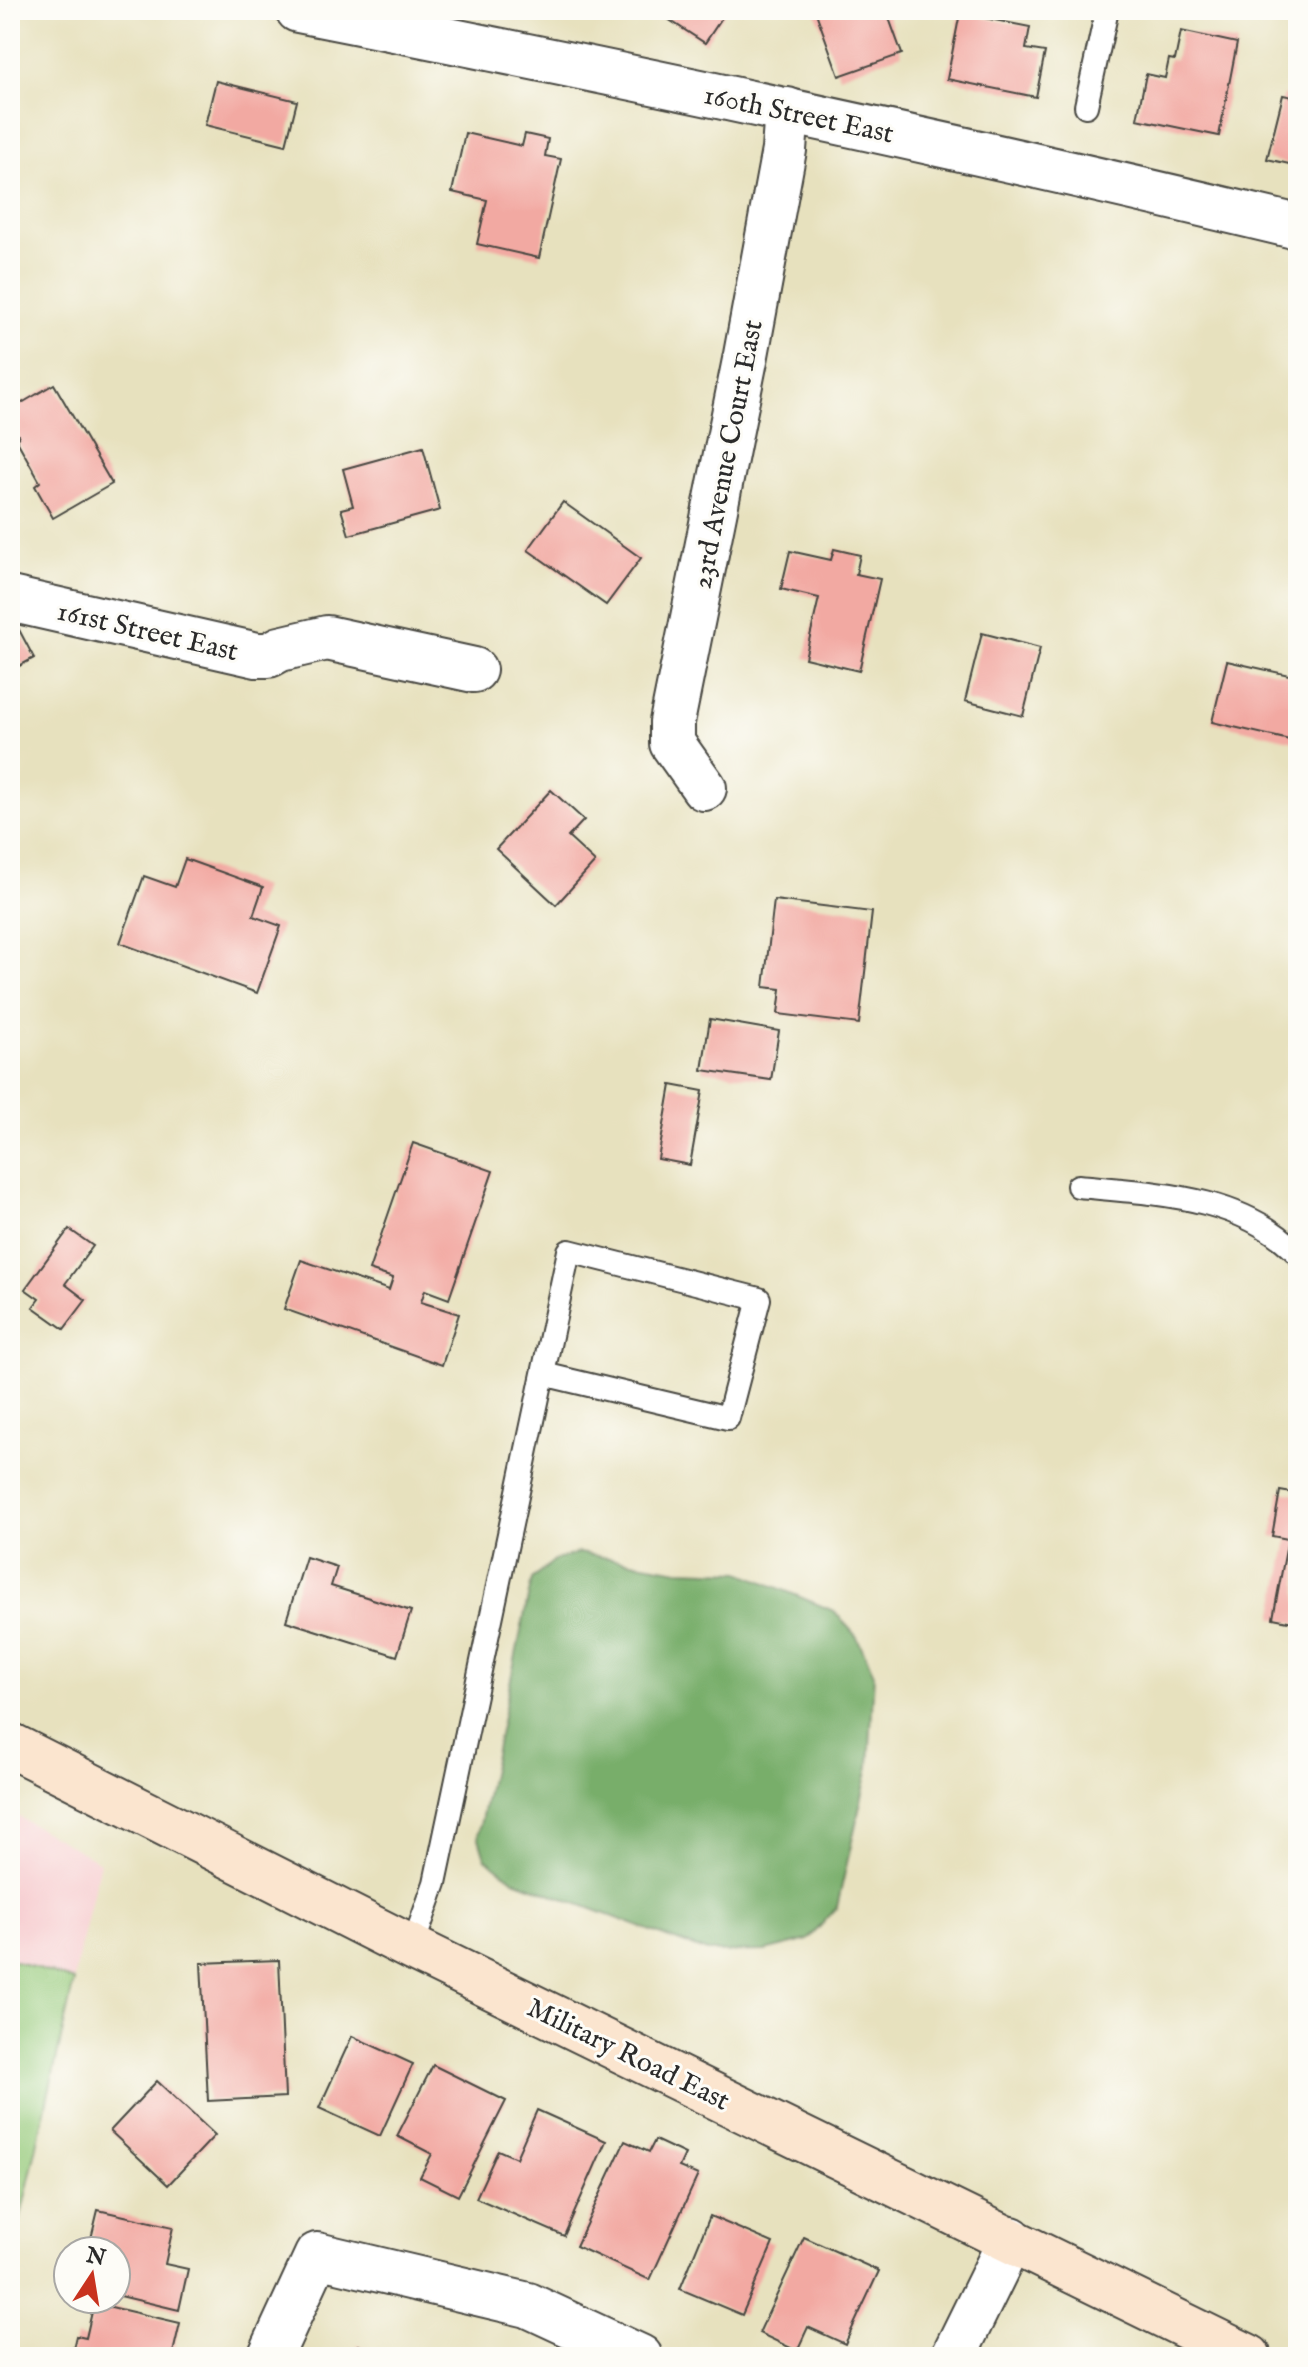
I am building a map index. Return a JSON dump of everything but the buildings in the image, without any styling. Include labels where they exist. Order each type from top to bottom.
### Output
[{"type":"street","name":"160th Street East","points":[[298,10],[787,110],[1298,227]]},
{"type":"street","name":"23rd Avenue Court East","points":[[704,788],[672,743],[672,722],[746,355],[784,150],[787,110]]},
{"type":"street","name":"161st Street East","points":[[10,599],[257,655],[269,655],[280,649],[327,638],[474,670]]},
{"type":"street","name":"Military Road East","points":[[10,1745],[412,1948],[1249,2357]]},
{"type":"street","points":[[953,2357],[1011,2239]]},
{"type":"street","points":[[270,2357],[317,2255],[528,2305],[640,2357]]},
{"type":"lane","points":[[1086,106],[1107,10]]},
{"type":"lane","points":[[1078,1186],[1163,1195],[1234,1211],[1287,1243],[1298,1254]]},
{"type":"lane","points":[[412,1948],[435,1883],[569,1251],[759,1299],[728,1418],[543,1374]]},
{"type":"shaded area","points":[[10,1812],[100,1862],[10,2265]]},
{"type":"green space","points":[[579,1553],[679,1570],[740,1572],[834,1611],[857,1637],[874,1674],[869,1766],[837,1907],[808,1940],[765,1951],[707,1952],[514,1880],[485,1858],[478,1835],[532,1579],[555,1560]]},
{"type":"green space","points":[[10,1959],[74,1981],[10,2265]]}]
